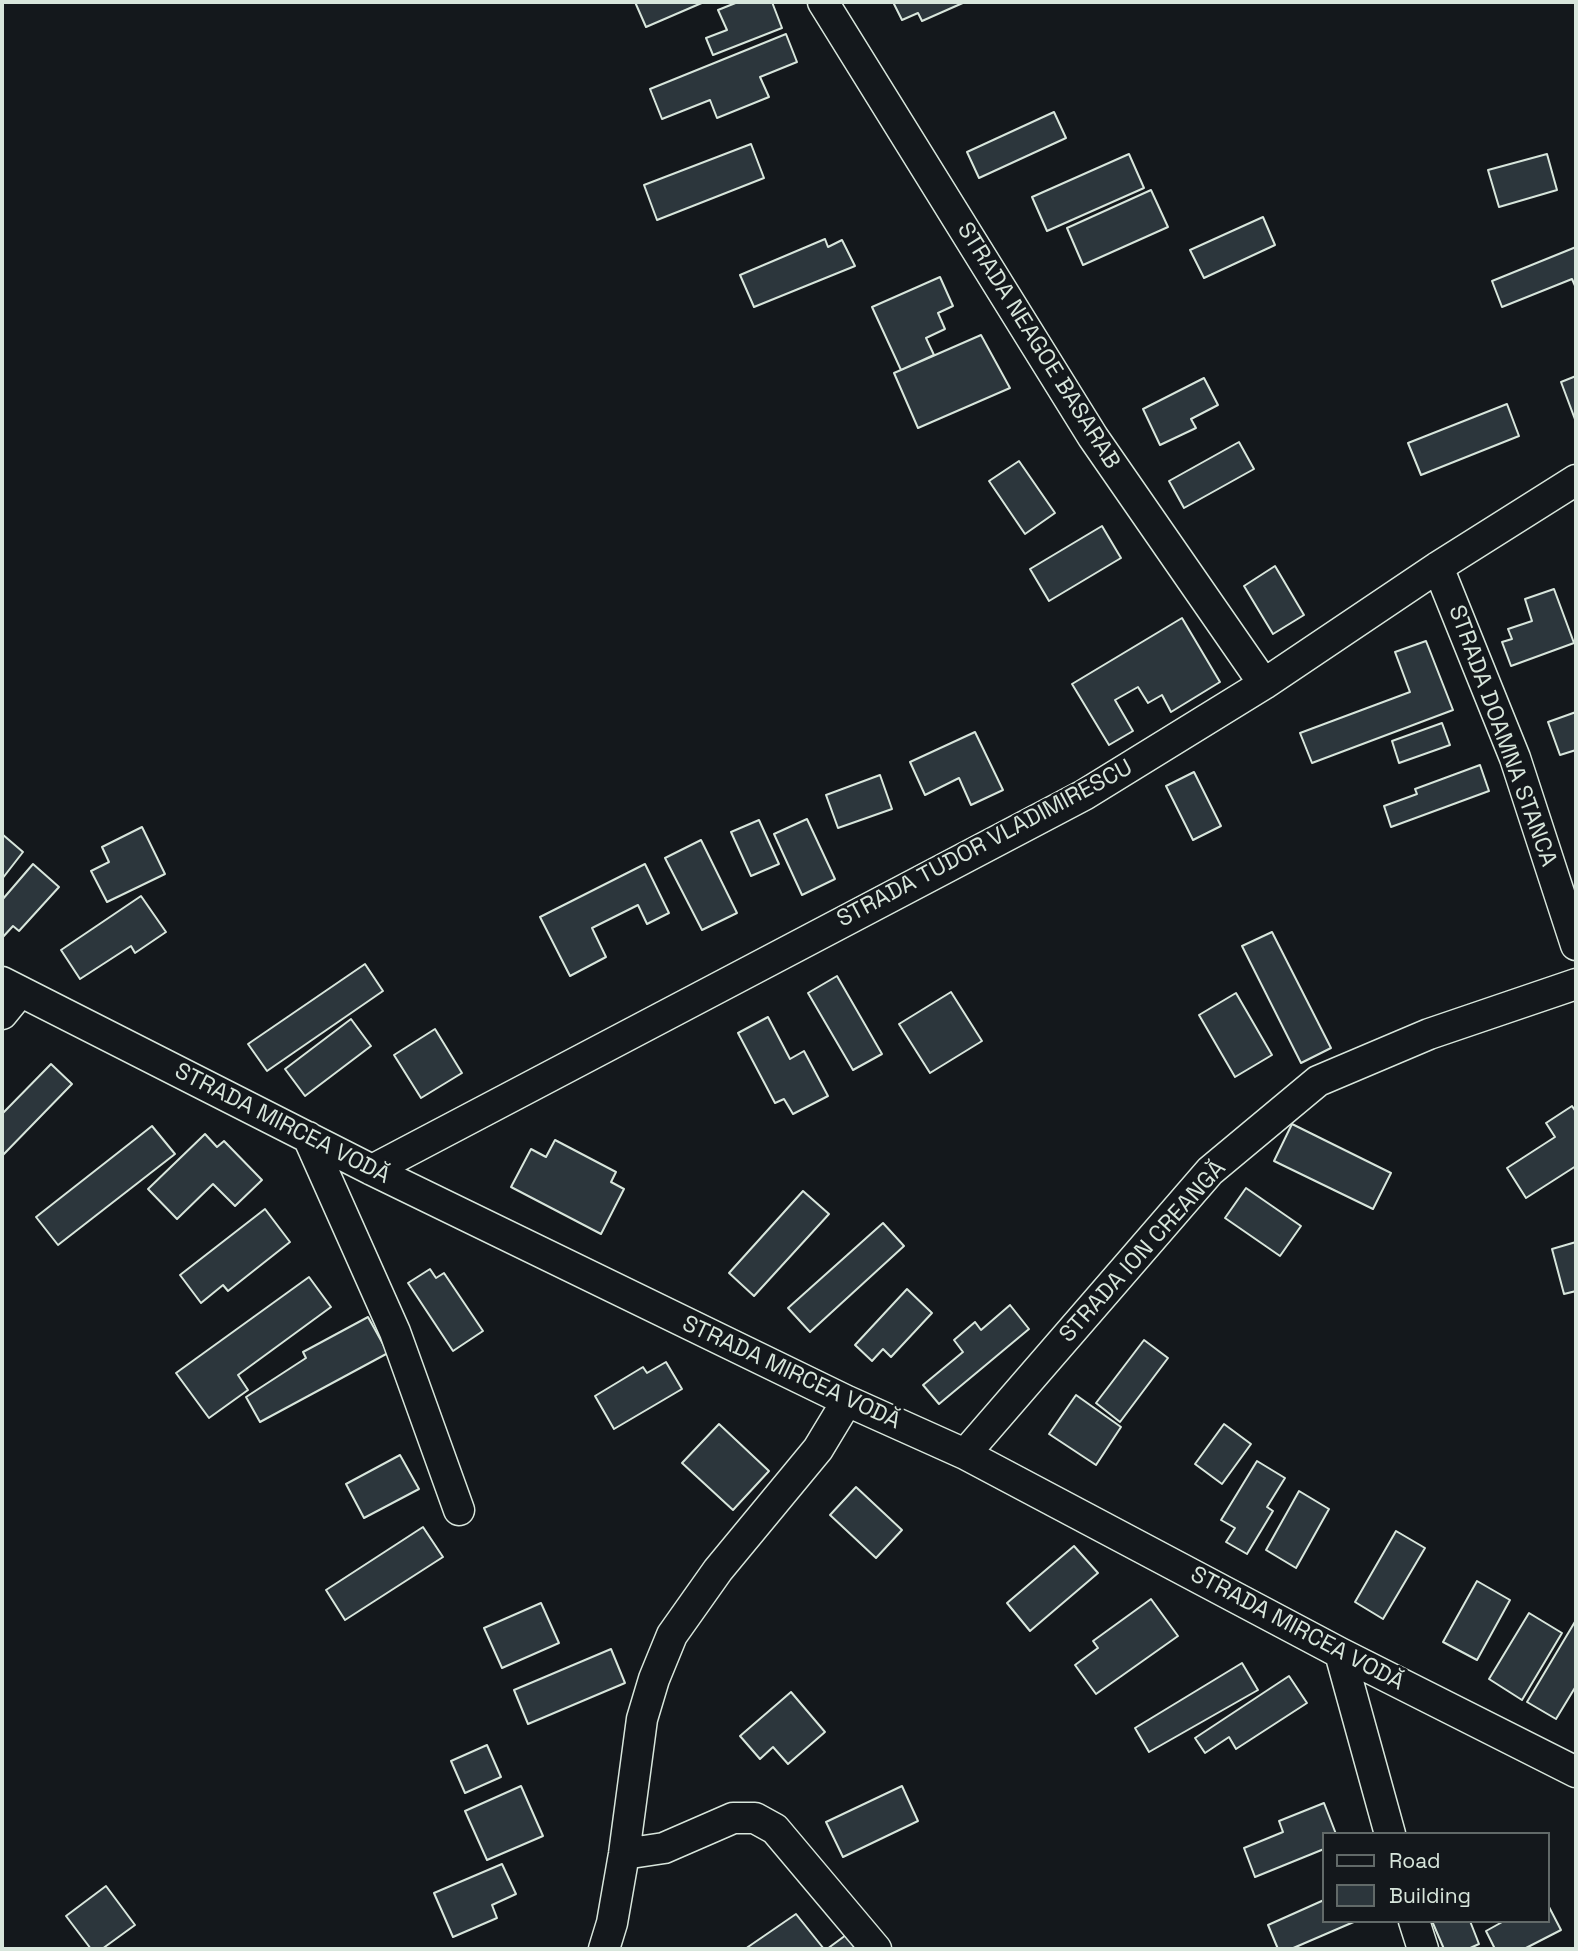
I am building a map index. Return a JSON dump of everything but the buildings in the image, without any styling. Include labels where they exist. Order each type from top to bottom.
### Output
[{"type":"street","name":"STRADA NEAGOE BASARAB","points":[[823,2],[1093,437],[1264,684]]},
{"type":"street","name":"STRADA TUDOR VLADIMIRESCU","points":[[372,1170],[1084,795],[1264,684],[1438,567],[1576,480]]},
{"type":"street","name":"STRADA DOAMNA STANCA","points":[[1438,567],[1515,758],[1576,945]]},
{"type":"street","name":"STRADA ION CREANGĂ","points":[[965,1454],[1210,1171],[1318,1081],[1429,1034],[1576,984]]},
{"type":"street","name":"STRADA MIRCEA VODĂ","points":[[8,996],[308,1137],[847,1401],[965,1454],[1339,1653],[1576,1772]]},
{"type":"street","points":[[308,1137],[395,1332],[459,1510]]},
{"type":"street","points":[[604,1949],[612,1923],[624,1854],[642,1719],[672,1634],[718,1570],[818,1449],[847,1401]]},
{"type":"street","points":[[1339,1653],[1389,1832]]},
{"type":"street","points":[[624,1854],[664,1848],[733,1818],[755,1818],[775,1829],[876,1949]]},
{"type":"street","points":[[1415,1923],[1423,1949]]}]
